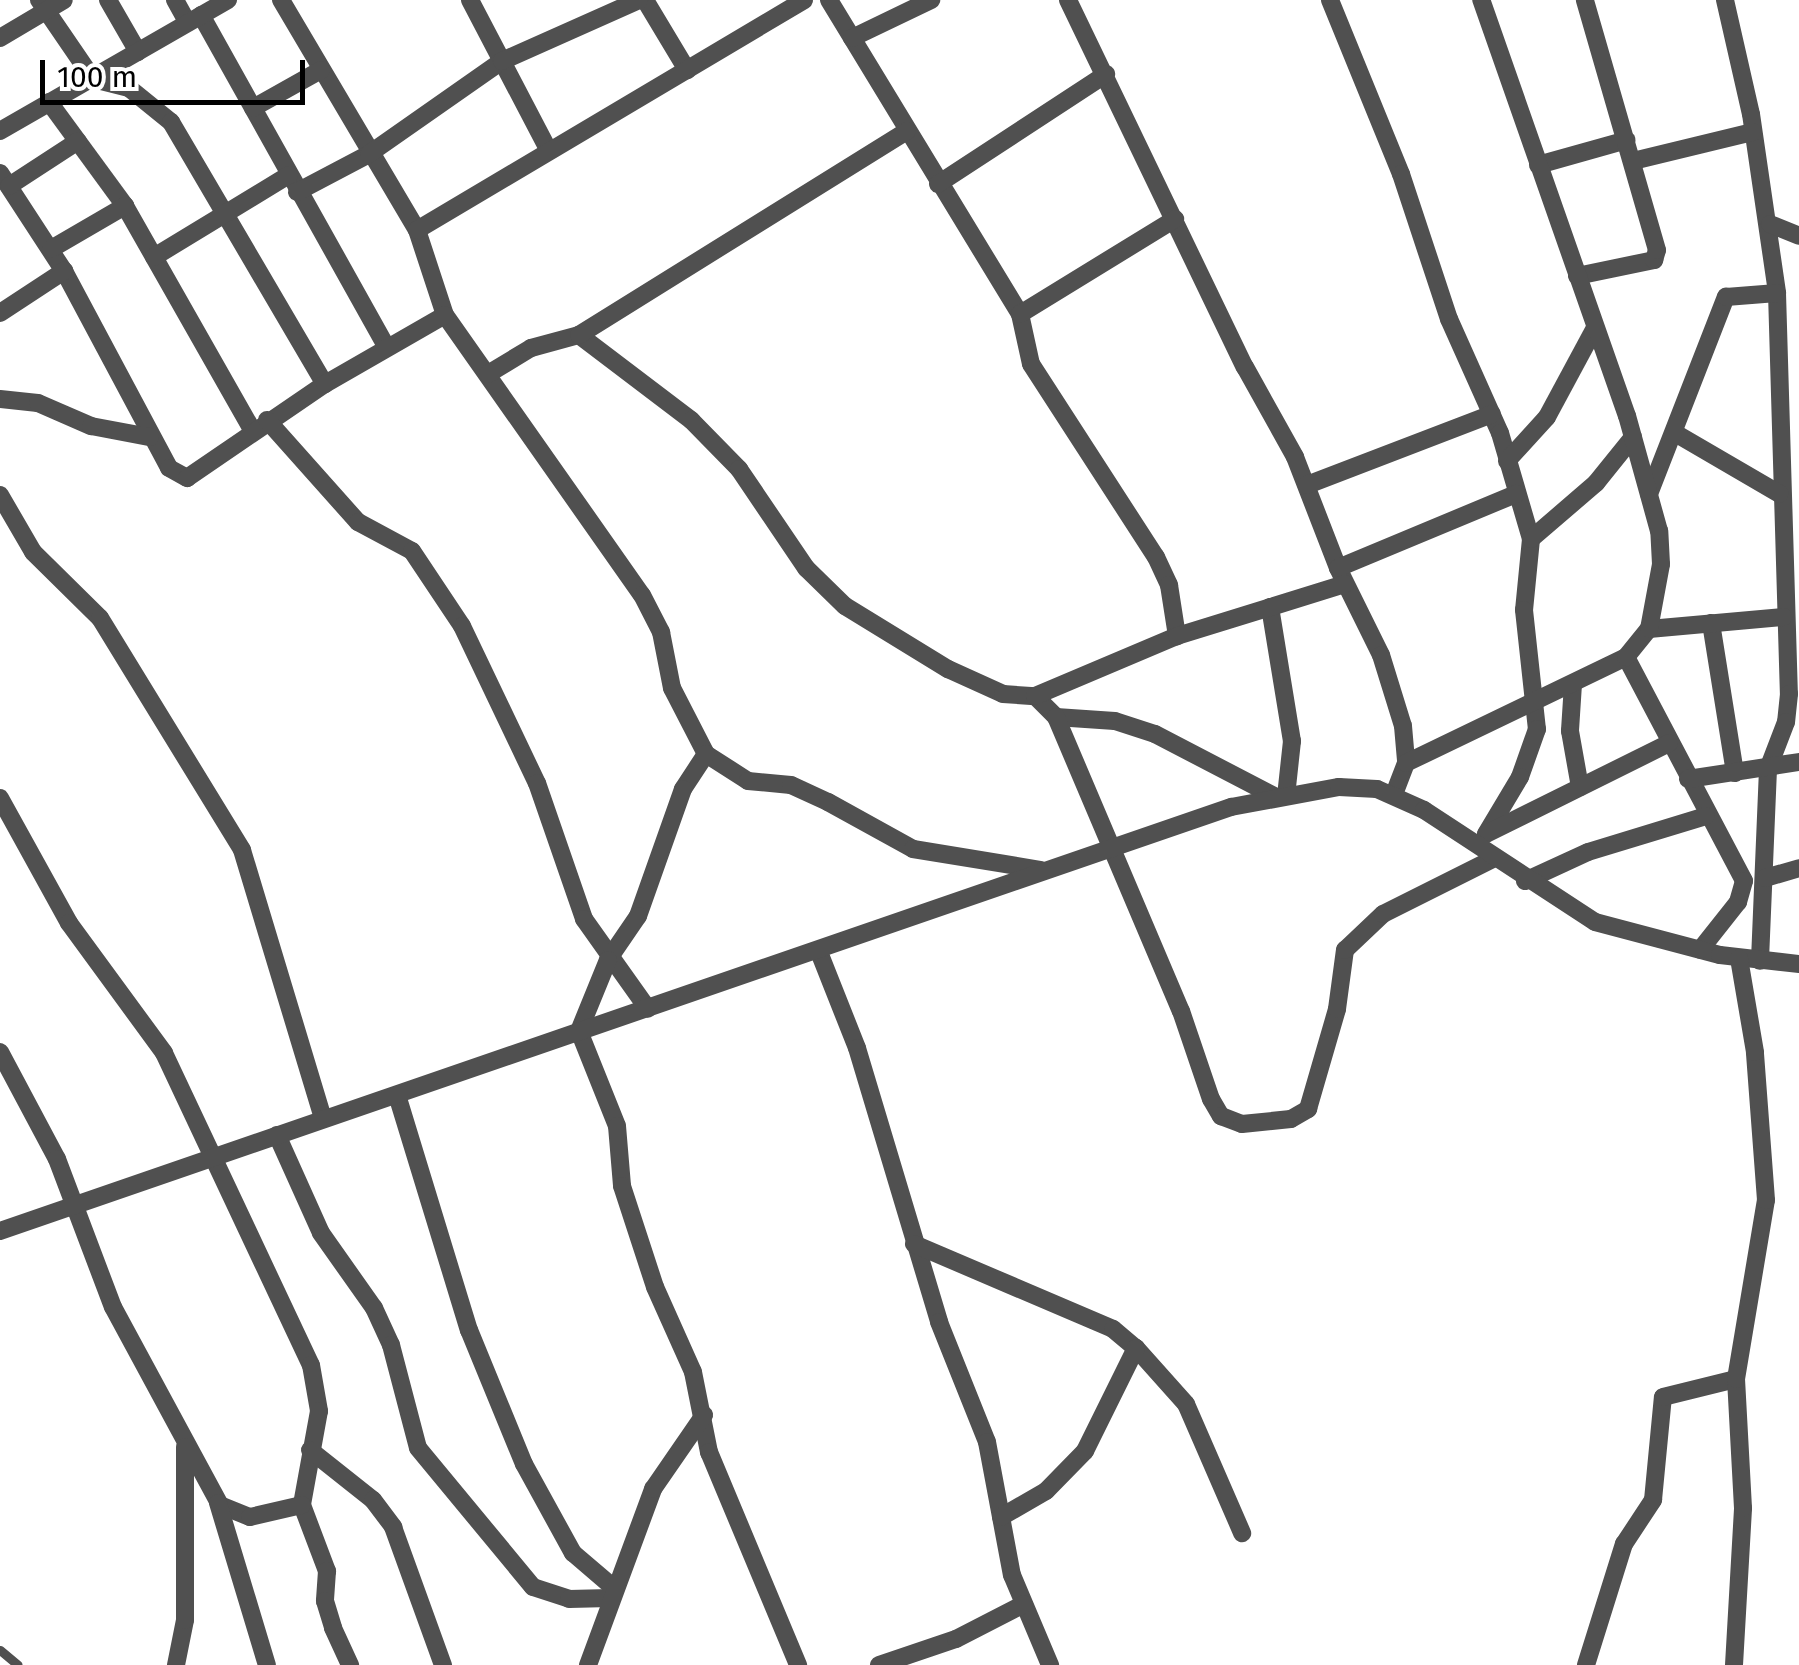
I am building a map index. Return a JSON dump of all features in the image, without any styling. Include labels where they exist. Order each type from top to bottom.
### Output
[{"type":"street","points":[[0,38],[43,5],[64,0]]},
{"type":"street","points":[[108,0],[138,52]]},
{"type":"street","points":[[175,0],[195,19],[253,108],[387,348]]},
{"type":"street","points":[[0,131],[228,0]]},
{"type":"street","points":[[281,0],[417,230],[445,314],[642,596],[661,632],[672,688],[706,754],[748,781],[791,785],[816,796],[913,849],[1047,871]]},
{"type":"street","points":[[470,0],[550,152]]},
{"type":"street","points":[[154,257],[293,184],[369,154],[502,61],[642,0],[687,70]]},
{"type":"street","points":[[417,230],[804,0]]},
{"type":"street","points":[[829,0],[1020,314],[1032,364],[1156,557],[1168,585],[1177,636]]},
{"type":"street","points":[[852,38],[931,0]]},
{"type":"street","points":[[1068,0],[1307,485],[1394,692],[1406,763],[1394,795]]},
{"type":"street","points":[[1330,0],[1401,174],[1449,319],[1492,414],[1531,539],[1524,610],[1537,703],[1532,748],[1478,837]]},
{"type":"street","points":[[1406,763],[1626,657],[1649,629],[1662,550],[1633,438],[1481,0]]},
{"type":"street","points":[[1577,276],[1656,257],[1633,161],[1585,0]]},
{"type":"street","points":[[1726,0],[1770,224],[1777,293],[1780,494],[1791,594],[1783,617],[1793,672],[1786,722],[1768,768],[1760,961]]},
{"type":"street","points":[[43,5],[93,78],[129,88],[171,122],[231,214],[324,384]]},
{"type":"street","points":[[253,108],[321,70]]},
{"type":"street","points":[[938,184],[1106,74]]},
{"type":"street","points":[[49,102],[125,206],[260,425],[358,522],[412,552],[462,626],[537,783],[584,919],[608,960],[648,1009]]},
{"type":"street","points":[[488,374],[531,348],[579,335],[908,131]]},
{"type":"street","points":[[1633,161],[1753,132]]},
{"type":"street","points":[[1538,165],[1627,140]]},
{"type":"street","points":[[78,141],[4,180],[52,249],[150,437],[169,468],[186,478],[324,384],[445,314]]},
{"type":"street","points":[[52,249],[125,206]]},
{"type":"street","points":[[1020,314],[1175,219]]},
{"type":"street","points":[[1770,224],[1799,236]]},
{"type":"street","points":[[0,313],[64,271]]},
{"type":"street","points":[[1649,494],[1726,298],[1777,293]]},
{"type":"street","points":[[1507,461],[1547,418],[1595,328]]},
{"type":"street","points":[[579,335],[636,374],[727,456],[806,568],[845,606],[948,670],[1003,694],[1035,696],[1177,636],[1270,607],[1516,494]]},
{"type":"street","points":[[0,400],[38,403],[91,426],[150,437]]},
{"type":"street","points":[[1307,485],[1492,414]]},
{"type":"street","points":[[1675,433],[1780,494]]},
{"type":"street","points":[[1780,437],[1799,433]]},
{"type":"street","points":[[1531,539],[1596,483],[1633,438]]},
{"type":"street","points":[[0,495],[33,552],[100,618],[242,850],[323,1120]]},
{"type":"street","points":[[1270,607],[1292,741],[1281,797]]},
{"type":"street","points":[[1649,629],[1783,617]]},
{"type":"street","points":[[1711,623],[1735,772]]},
{"type":"street","points":[[1626,657],[1706,816],[1744,881],[1743,892],[1700,950]]},
{"type":"street","points":[[1573,684],[1570,731],[1580,787]]},
{"type":"street","points":[[1035,696],[1056,717],[1114,846],[1210,1098],[1221,1116],[1242,1124],[1291,1119],[1308,1109],[1337,1009],[1344,950],[1383,914],[1494,858]]},
{"type":"street","points":[[1056,717],[1115,720],[1155,734],[1281,797]]},
{"type":"street","points":[[1478,837],[1669,743]]},
{"type":"street","points":[[706,754],[661,839],[638,916],[608,960],[579,1031],[618,1126],[630,1212],[704,1415],[710,1452],[798,1665]]},
{"type":"street","points":[[1688,779],[1799,762]]},
{"type":"street","points":[[0,1231],[820,952],[1114,846],[1281,797],[1340,787],[1394,795],[1478,837],[1494,858],[1595,922],[1738,958],[1799,964]]},
{"type":"street","points":[[0,798],[70,923],[164,1053],[318,1384],[302,1505],[328,1571],[324,1600],[332,1628],[350,1665]]},
{"type":"street","points":[[1526,880],[1588,852],[1706,816]]},
{"type":"street","points":[[1765,878],[1799,868]]},
{"type":"street","points":[[820,952],[857,1048],[914,1244],[986,1442],[1024,1604],[1050,1665]]},
{"type":"street","points":[[1734,1665],[1743,1508],[1736,1379],[1766,1200],[1757,1069],[1738,958]]},
{"type":"street","points":[[0,1052],[57,1159],[113,1307],[218,1501],[267,1665]]},
{"type":"street","points":[[397,1095],[469,1330],[524,1464],[573,1553],[612,1593]]},
{"type":"street","points":[[277,1135],[321,1234],[374,1308],[391,1345],[418,1448],[524,1580],[569,1600],[612,1593]]},
{"type":"street","points":[[914,1244],[1113,1329],[1136,1348],[1186,1404],[1242,1533]]},
{"type":"street","points":[[1001,1517],[1046,1491],[1075,1464],[1136,1348]]},
{"type":"street","points":[[1586,1665],[1624,1544],[1652,1500],[1663,1397],[1736,1379]]},
{"type":"street","points":[[610,1665],[592,1658],[612,1593],[653,1489],[704,1415]]},
{"type":"street","points":[[176,1665],[185,1620],[184,1442]]},
{"type":"street","points":[[310,1450],[373,1500],[393,1527],[444,1665]]},
{"type":"street","points":[[218,1501],[250,1517],[302,1505]]},
{"type":"street","points":[[879,1665],[956,1638],[1024,1604]]},
{"type":"lane","points":[[0,1650],[18,1665]]}]
